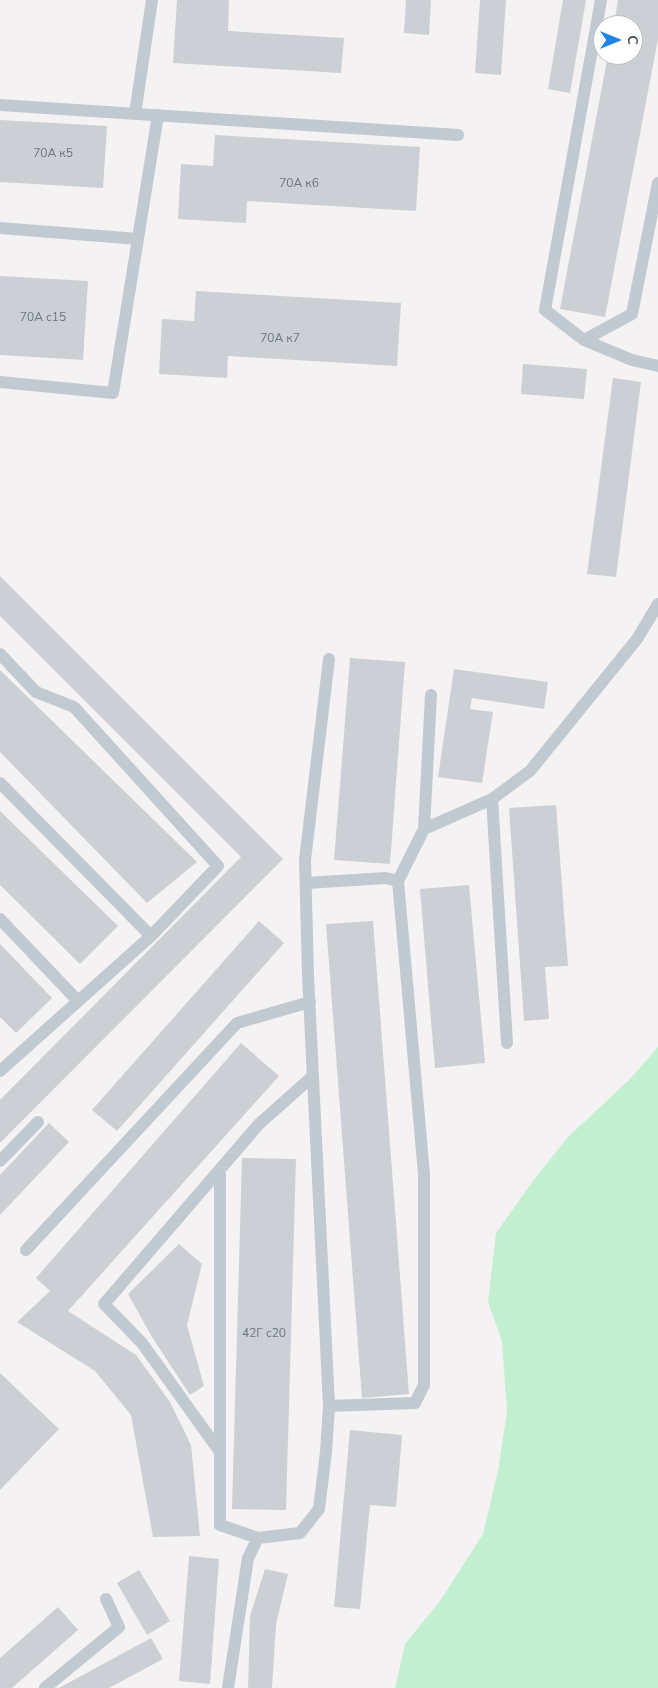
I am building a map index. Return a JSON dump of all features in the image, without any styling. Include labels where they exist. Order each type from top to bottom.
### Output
[{"type":"lane","points":[[135,114],[152,0]]},
{"type":"lane","points":[[601,0],[545,310],[584,340],[632,360],[658,366]]},
{"type":"lane","points":[[0,105],[458,135]]},
{"type":"lane","points":[[0,382],[112,393],[158,115]]},
{"type":"lane","points":[[584,340],[632,314],[658,184]]},
{"type":"lane","points":[[0,228],[138,239]]},
{"type":"lane","points":[[424,829],[492,799],[530,771],[637,639],[658,604]]},
{"type":"lane","points":[[0,654],[36,692],[74,707],[218,866],[152,936],[2,1065]]},
{"type":"lane","points":[[220,1169],[220,1525],[258,1538],[300,1533],[319,1509],[330,1406],[313,1076],[306,860],[330,659]]},
{"type":"lane","points":[[330,1406],[415,1403],[424,1385],[424,1174],[398,881],[424,829],[431,695]]},
{"type":"lane","points":[[0,782],[152,936]]},
{"type":"lane","points":[[492,799],[506,1043]]},
{"type":"lane","points":[[306,883],[386,878],[398,881]]},
{"type":"lane","points":[[0,920],[78,1001]]},
{"type":"lane","points":[[26,1250],[237,1023],[310,1002]]},
{"type":"lane","points":[[220,1452],[142,1343],[104,1304],[259,1124],[313,1076]]},
{"type":"lane","points":[[0,1161],[38,1122]]},
{"type":"lane","points":[[228,1688],[248,1558],[258,1538]]},
{"type":"lane","points":[[45,1688],[119,1627],[106,1599]]},
{"type":"green space","points":[[658,1047],[658,1688],[395,1688],[405,1644],[440,1601],[483,1534],[498,1471],[507,1412],[502,1341],[488,1302],[496,1233],[567,1138],[630,1079]]},
{"type":"building","points":[[177,0],[229,0],[228,31],[344,38],[341,73],[173,63]]},
{"type":"building","points":[[406,0],[431,0],[429,35],[404,33]]},
{"type":"building","points":[[480,0],[506,0],[501,75],[475,73]]},
{"type":"building","points":[[563,0],[586,0],[570,93],[548,89]]},
{"type":"building","points":[[618,0],[658,0],[658,39],[605,317],[560,309],[606,65],[643,65],[643,15],[616,15]]},
{"type":"building","points":[[0,120],[107,126],[103,188],[0,182]]},
{"type":"building","points":[[215,135],[420,147],[416,211],[247,201],[246,223],[178,219],[181,164],[213,166]]},
{"type":"building","points":[[0,276],[88,281],[83,360],[0,355]]},
{"type":"building","points":[[196,291],[401,303],[397,366],[228,356],[227,378],[159,374],[162,319],[194,321]]},
{"type":"building","points":[[523,364],[587,369],[584,399],[521,394]]},
{"type":"building","points":[[613,378],[641,382],[616,577],[587,574]]},
{"type":"building","points":[[0,576],[283,859],[0,1143],[0,1100],[241,857],[0,616]]},
{"type":"building","points":[[350,658],[405,662],[390,864],[334,860]]},
{"type":"building","points":[[454,669],[548,682],[544,709],[472,698],[470,709],[493,712],[482,783],[438,777]]},
{"type":"building","points":[[0,670],[197,862],[147,903],[0,752]]},
{"type":"building","points":[[556,805],[568,966],[545,967],[549,1019],[524,1021],[509,808]]},
{"type":"building","points":[[0,811],[118,926],[80,964],[0,885]]},
{"type":"building","points":[[469,885],[485,1063],[435,1068],[420,889]]},
{"type":"building","points":[[259,921],[284,943],[117,1131],[92,1110]]},
{"type":"building","points":[[373,921],[409,1394],[362,1398],[326,924]]},
{"type":"building","points":[[0,944],[52,998],[16,1033],[0,1017]]},
{"type":"building","points":[[241,1043],[279,1076],[68,1311],[136,1355],[170,1402],[191,1445],[200,1536],[153,1537],[131,1415],[95,1371],[17,1322],[50,1291],[36,1278]]},
{"type":"building","points":[[49,1123],[69,1142],[0,1215],[0,1175]]},
{"type":"building","points":[[242,1158],[296,1159],[286,1510],[232,1509]]},
{"type":"building","points":[[179,1244],[202,1264],[187,1325],[204,1386],[190,1395],[152,1337],[128,1294]]},
{"type":"building","points":[[0,1373],[59,1429],[0,1490]]},
{"type":"building","points":[[350,1430],[402,1435],[396,1507],[370,1505],[360,1609],[334,1607]]},
{"type":"building","points":[[189,1556],[219,1559],[210,1684],[179,1681]]},
{"type":"building","points":[[265,1569],[288,1574],[276,1624],[272,1688],[248,1688],[250,1616]]},
{"type":"building","points":[[139,1570],[170,1621],[147,1635],[117,1583]]},
{"type":"building","points":[[58,1607],[78,1630],[12,1688],[0,1688],[0,1658]]},
{"type":"building","points":[[151,1638],[163,1659],[109,1688],[59,1688]]}]
